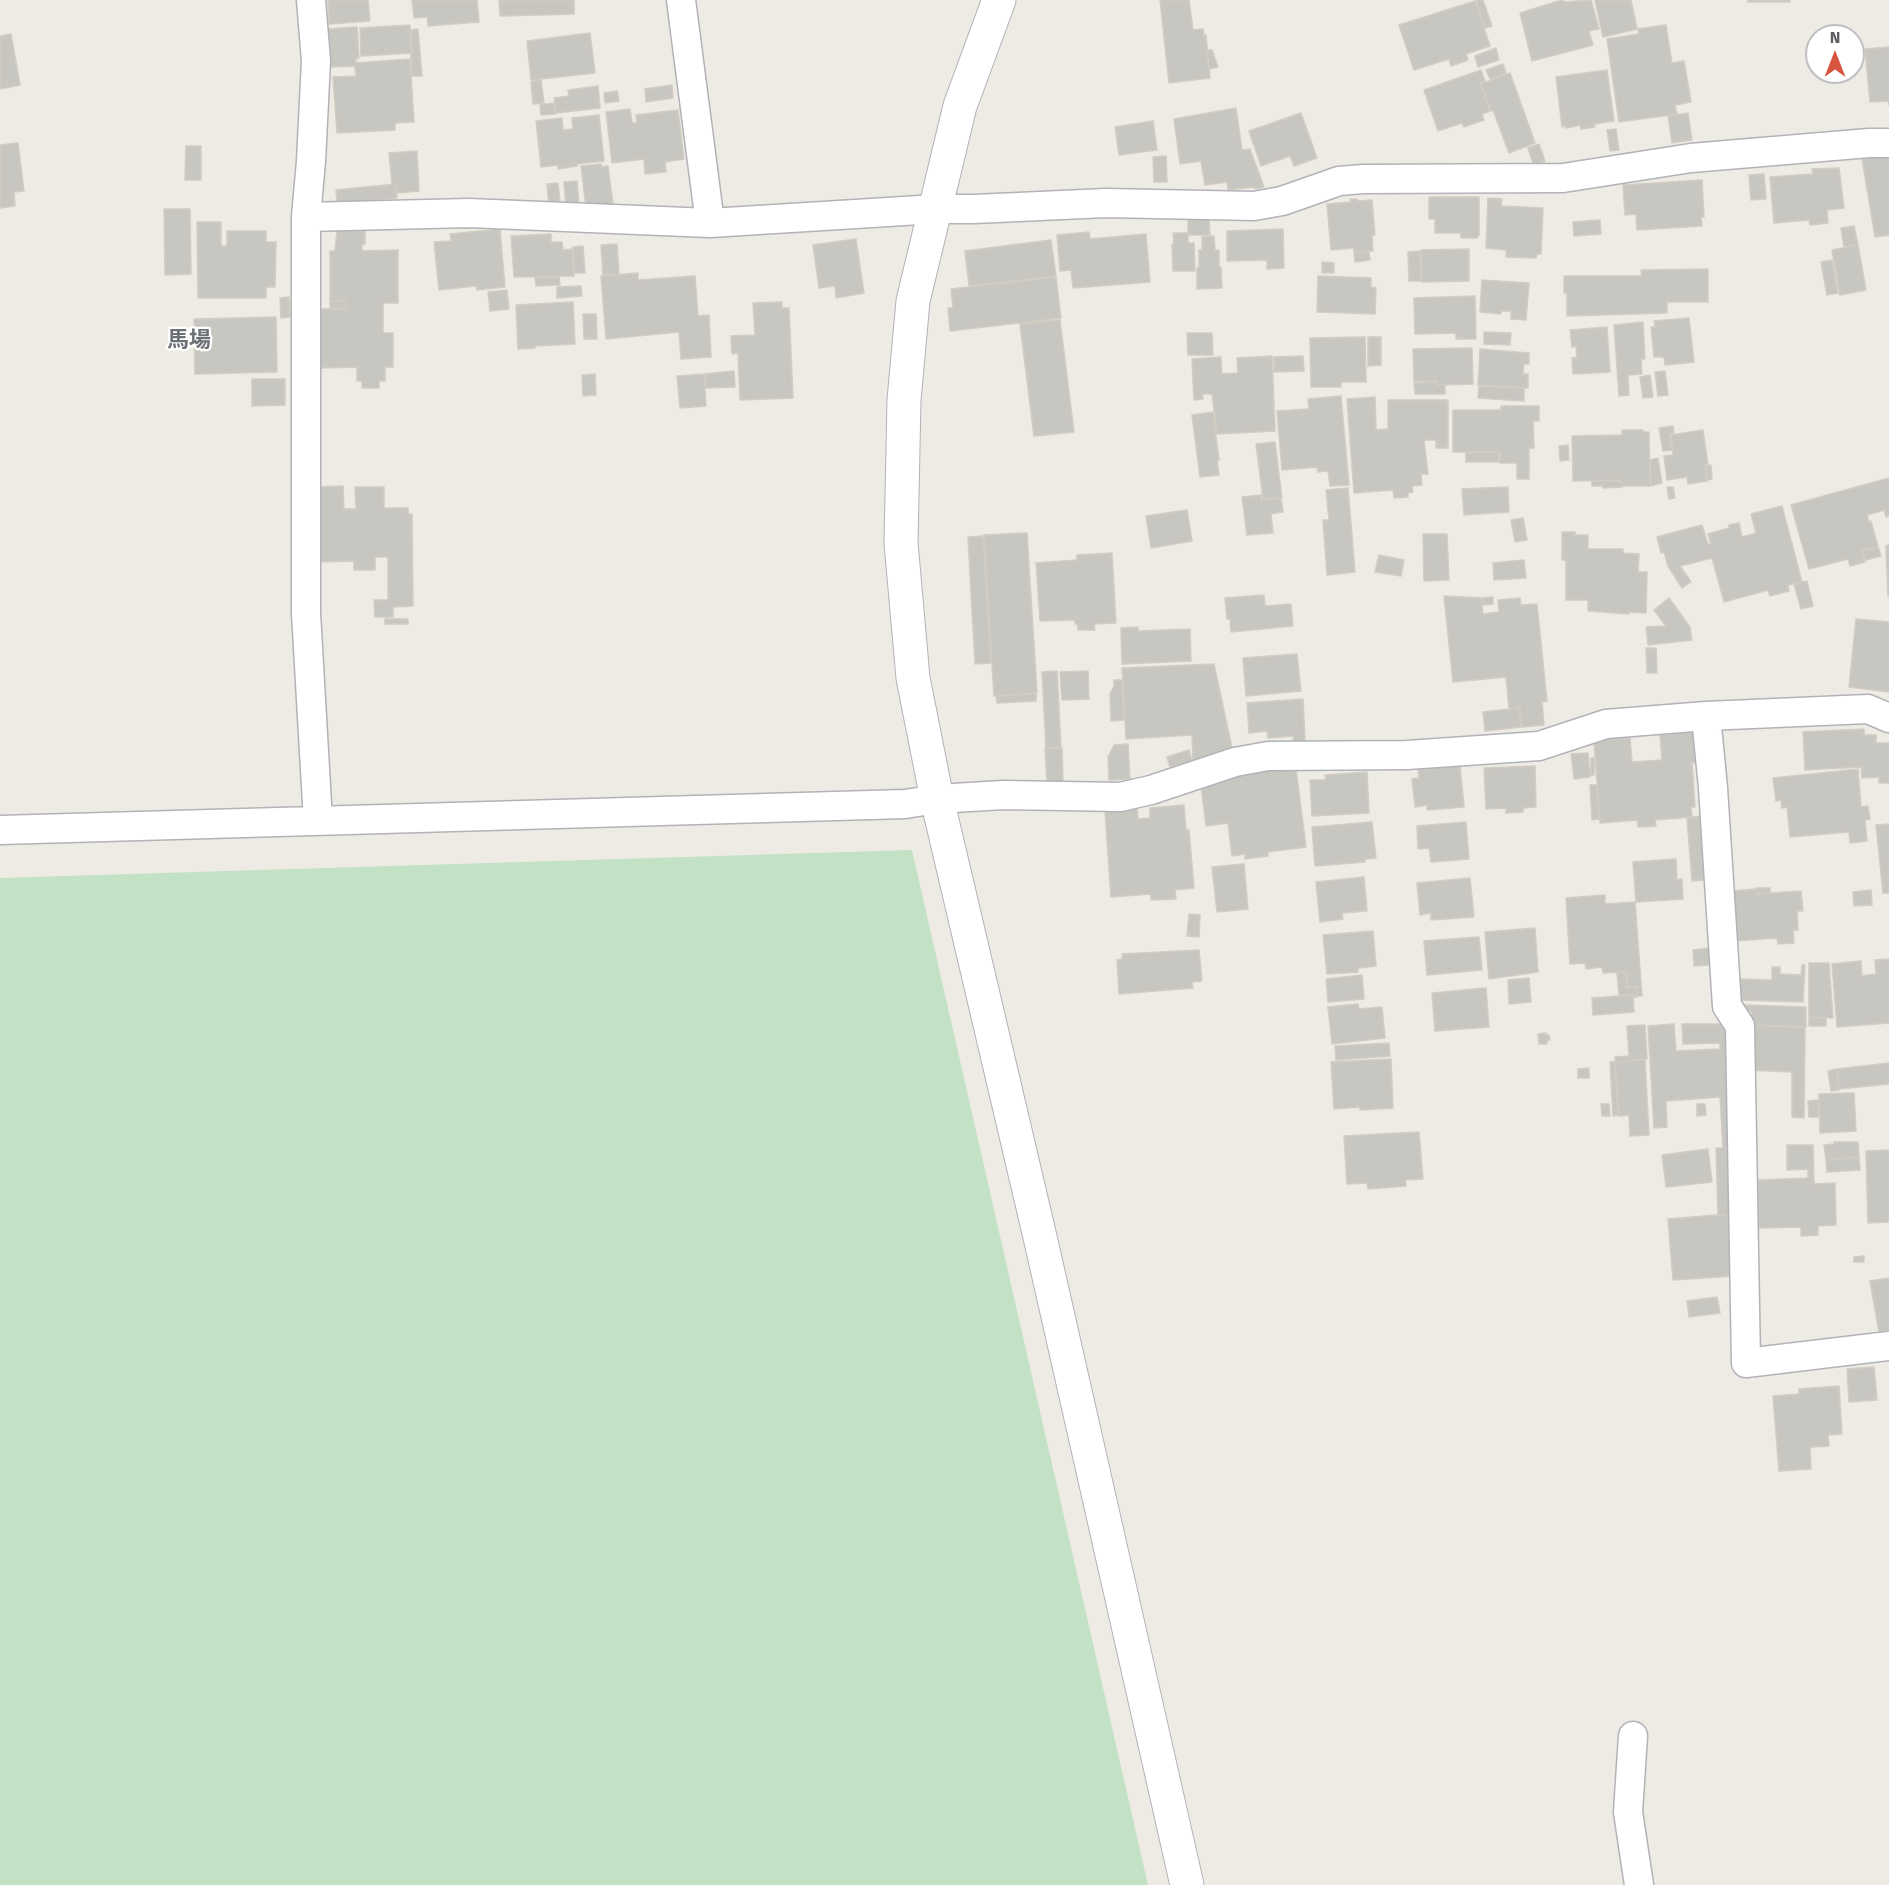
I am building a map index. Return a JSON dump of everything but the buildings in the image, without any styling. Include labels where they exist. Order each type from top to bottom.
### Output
[{"type":"street","points":[[311,0],[316,61],[306,218],[306,613],[318,821]]},
{"type":"street","points":[[681,0],[710,223]]},
{"type":"street","points":[[999,0],[960,106],[914,301],[904,400],[901,543],[914,678],[937,800],[1040,1237],[1187,1885]]},
{"type":"street","points":[[306,218],[469,213],[710,223],[936,209],[1106,203],[1254,206],[1282,201],[1347,180],[1563,178],[1691,158],[1889,143]]},
{"type":"street","points":[[0,830],[893,804],[1002,795],[1120,796],[1151,790],[1235,762],[1268,756],[1407,755],[1539,746],[1606,724],[1706,716],[1868,709],[1889,718]]},
{"type":"street","points":[[1706,716],[1727,1006],[1740,1026],[1746,1363],[1889,1346]]},
{"type":"street","points":[[1633,1736],[1628,1812],[1639,1885]]},
{"type":"green space","points":[[912,850],[1148,1885],[0,1885],[0,878]]},
{"type":"district","name":"馬場","points":[[189,341]]}]
